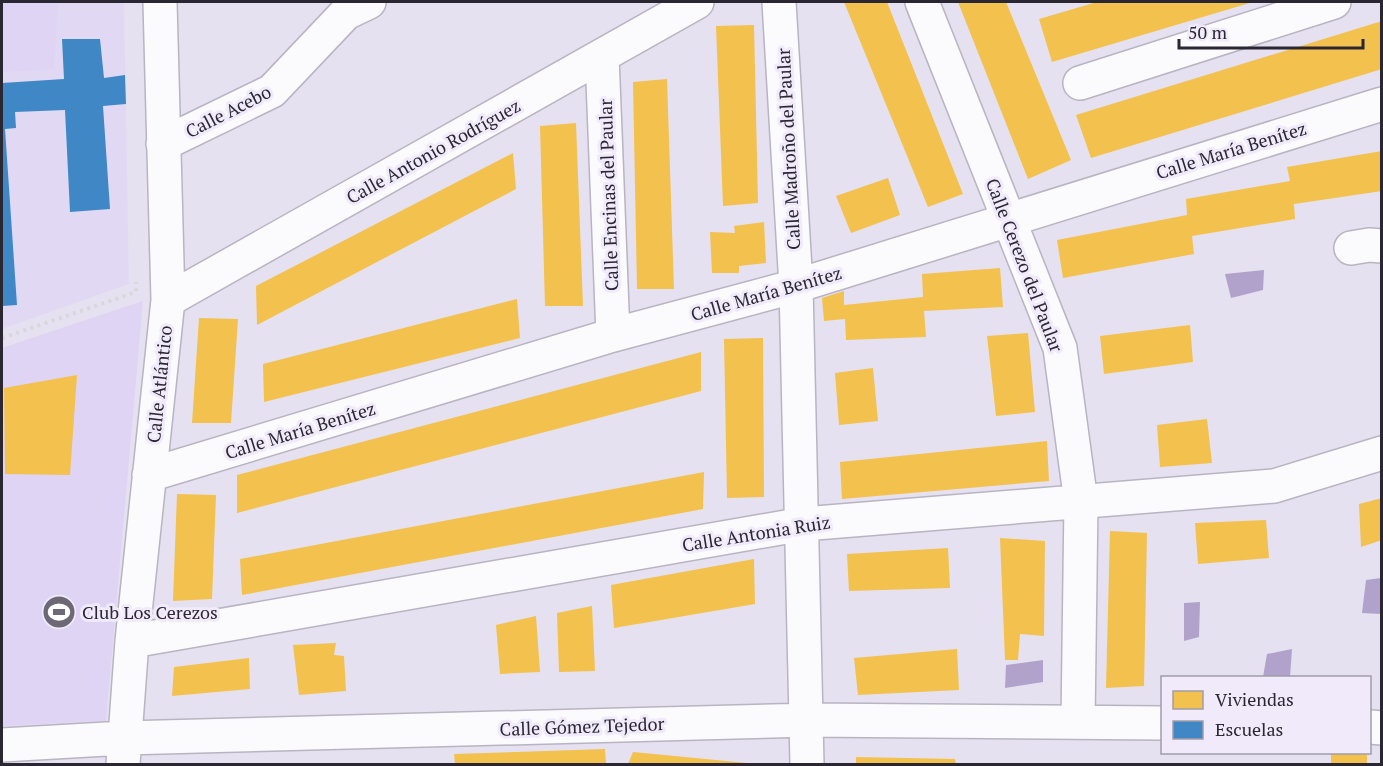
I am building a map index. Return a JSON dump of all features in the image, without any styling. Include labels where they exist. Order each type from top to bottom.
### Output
[{"type":"street","name":"Calle Atlántico","points":[[124,751],[132,641],[168,300],[160,2]]},
{"type":"street","name":"Calle Acebo","points":[[164,144],[272,91],[346,13],[369,2]]},
{"type":"street","name":"Calle Antonio Rodríguez","points":[[168,300],[697,2]]},
{"type":"street","name":"Calle Madroño del Paular","points":[[779,2],[796,286],[808,720],[807,765]]},
{"type":"street","name":"Calle Cerezo del Paular","points":[[922,2],[1060,348],[1081,502],[1078,721]]},
{"type":"street","points":[[1080,83],[1334,2]]},
{"type":"street","name":"Calle Encinas del Paular","points":[[602,56],[613,335]]},
{"type":"street","name":"Calle María Benítez","points":[[149,475],[613,335],[796,286],[1382,104]]},
{"type":"street","name":"Calle Antonia Ruiz","points":[[132,641],[803,524],[1274,486],[1382,453]]},
{"type":"street","name":"Calle Gómez Tejedor","points":[[2,745],[124,751],[808,720],[1161,723]]},
{"type":"path","points":[[2,338],[136,292],[136,281]]},
{"type":"shaded area","points":[[2,2],[124,2],[129,284],[2,329]]},
{"type":"shaded area","points":[[2,2],[58,2],[54,69],[2,72]]},
{"type":"shaded area","points":[[1264,270],[1263,290],[1231,298],[1225,274]]},
{"type":"shaded area","name":"Club Los Cerezos","points":[[143,301],[106,721],[2,726],[2,348]]},
{"type":"shaded area","points":[[1381,578],[1381,614],[1362,613],[1366,580]]},
{"type":"shaded area","points":[[1200,602],[1199,637],[1184,641],[1184,603]]},
{"type":"shaded area","points":[[1292,649],[1290,676],[1263,676],[1267,654]]},
{"type":"shaded area","points":[[1043,660],[1043,682],[1005,688],[1006,665]]},
{"type":"building: Viviendas","points":[[844,2],[887,2],[963,194],[928,207]]},
{"type":"building: Viviendas","points":[[958,2],[1006,2],[1071,160],[1028,179]]},
{"type":"building: Viviendas","points":[[1097,2],[1253,2],[1052,62],[1039,19]]},
{"type":"building: Viviendas","points":[[1382,21],[1382,69],[1091,158],[1076,115]]},
{"type":"building: Viviendas","points":[[754,25],[758,203],[723,206],[716,26]]},
{"type":"building: Viviendas","points":[[667,79],[674,289],[637,289],[633,82]]},
{"type":"building: Viviendas","points":[[576,123],[583,306],[545,306],[540,126]]},
{"type":"building: Viviendas","points":[[1382,151],[1382,191],[1294,204],[1295,219],[1192,236],[1194,254],[1063,278],[1057,240],[1187,215],[1186,199],[1290,181],[1287,167]]},
{"type":"building: Viviendas","points":[[513,153],[516,189],[257,325],[256,286]]},
{"type":"building: Viviendas","points":[[888,178],[900,215],[851,233],[836,196]]},
{"type":"building: Viviendas","points":[[764,222],[766,263],[739,266],[739,273],[712,273],[710,232],[735,233],[734,226]]},
{"type":"building: Viviendas","points":[[1000,268],[1003,307],[924,311],[926,337],[846,340],[845,319],[824,321],[822,298],[844,291],[844,305],[923,297],[922,274]]},
{"type":"building: Viviendas","points":[[517,299],[520,338],[264,402],[263,364]]},
{"type":"building: Viviendas","points":[[199,318],[238,319],[231,423],[192,423]]},
{"type":"building: Viviendas","points":[[1190,325],[1193,362],[1104,374],[1100,336]]},
{"type":"building: Viviendas","points":[[1028,333],[1035,412],[996,416],[987,336]]},
{"type":"building: Viviendas","points":[[763,338],[764,497],[727,498],[724,339]]},
{"type":"building: Viviendas","points":[[701,352],[701,391],[237,513],[237,475]]},
{"type":"building: Viviendas","points":[[873,368],[878,421],[839,425],[835,373]]},
{"type":"building: Viviendas","points":[[77,375],[70,475],[5,474],[4,388]]},
{"type":"building: Viviendas","points":[[1207,419],[1212,463],[1160,467],[1157,425]]},
{"type":"building: Viviendas","points":[[1047,441],[1049,481],[842,499],[840,462]]},
{"type":"building: Viviendas","points":[[704,472],[703,509],[242,595],[240,559]]},
{"type":"building: Viviendas","points":[[177,494],[216,495],[212,599],[173,601]]},
{"type":"building: Viviendas","points":[[1382,498],[1382,540],[1361,547],[1359,504]]},
{"type":"building: Viviendas","points":[[1266,520],[1269,558],[1198,564],[1195,523]]},
{"type":"building: Viviendas","points":[[1110,531],[1147,533],[1144,686],[1106,688]]},
{"type":"building: Viviendas","points":[[1000,538],[1045,541],[1044,636],[1020,634],[1018,660],[1005,660]]},
{"type":"building: Viviendas","points":[[948,548],[950,588],[849,591],[847,554]]},
{"type":"building: Viviendas","points":[[754,559],[755,604],[614,628],[611,585]]},
{"type":"building: Viviendas","points":[[592,606],[595,671],[559,672],[557,613]]},
{"type":"building: Viviendas","points":[[536,616],[540,672],[500,674],[496,625]]},
{"type":"building: Viviendas","points":[[336,643],[334,655],[344,656],[346,691],[299,695],[293,645]]},
{"type":"building: Viviendas","points":[[957,649],[959,690],[858,695],[854,658]]},
{"type":"building: Viviendas","points":[[249,658],[250,689],[172,696],[174,667]]},
{"type":"building: Viviendas","points":[[605,749],[606,764],[455,764],[454,754]]},
{"type":"building: Viviendas","points":[[633,752],[747,763],[747,764],[628,764]]},
{"type":"building: Viviendas","points":[[1331,754],[1367,754],[1367,764],[1331,764]]},
{"type":"building: Viviendas","points":[[856,757],[955,759],[956,764],[856,764]]},
{"type":"building: Escuelas","points":[[62,39],[100,39],[104,78],[125,75],[126,104],[103,106],[110,209],[70,212],[65,110],[15,112],[16,128],[5,129],[17,305],[2,306],[2,83],[64,79]]},
{"type":"place","name":"Club Los Cerezos","points":[[59,612]]}]
